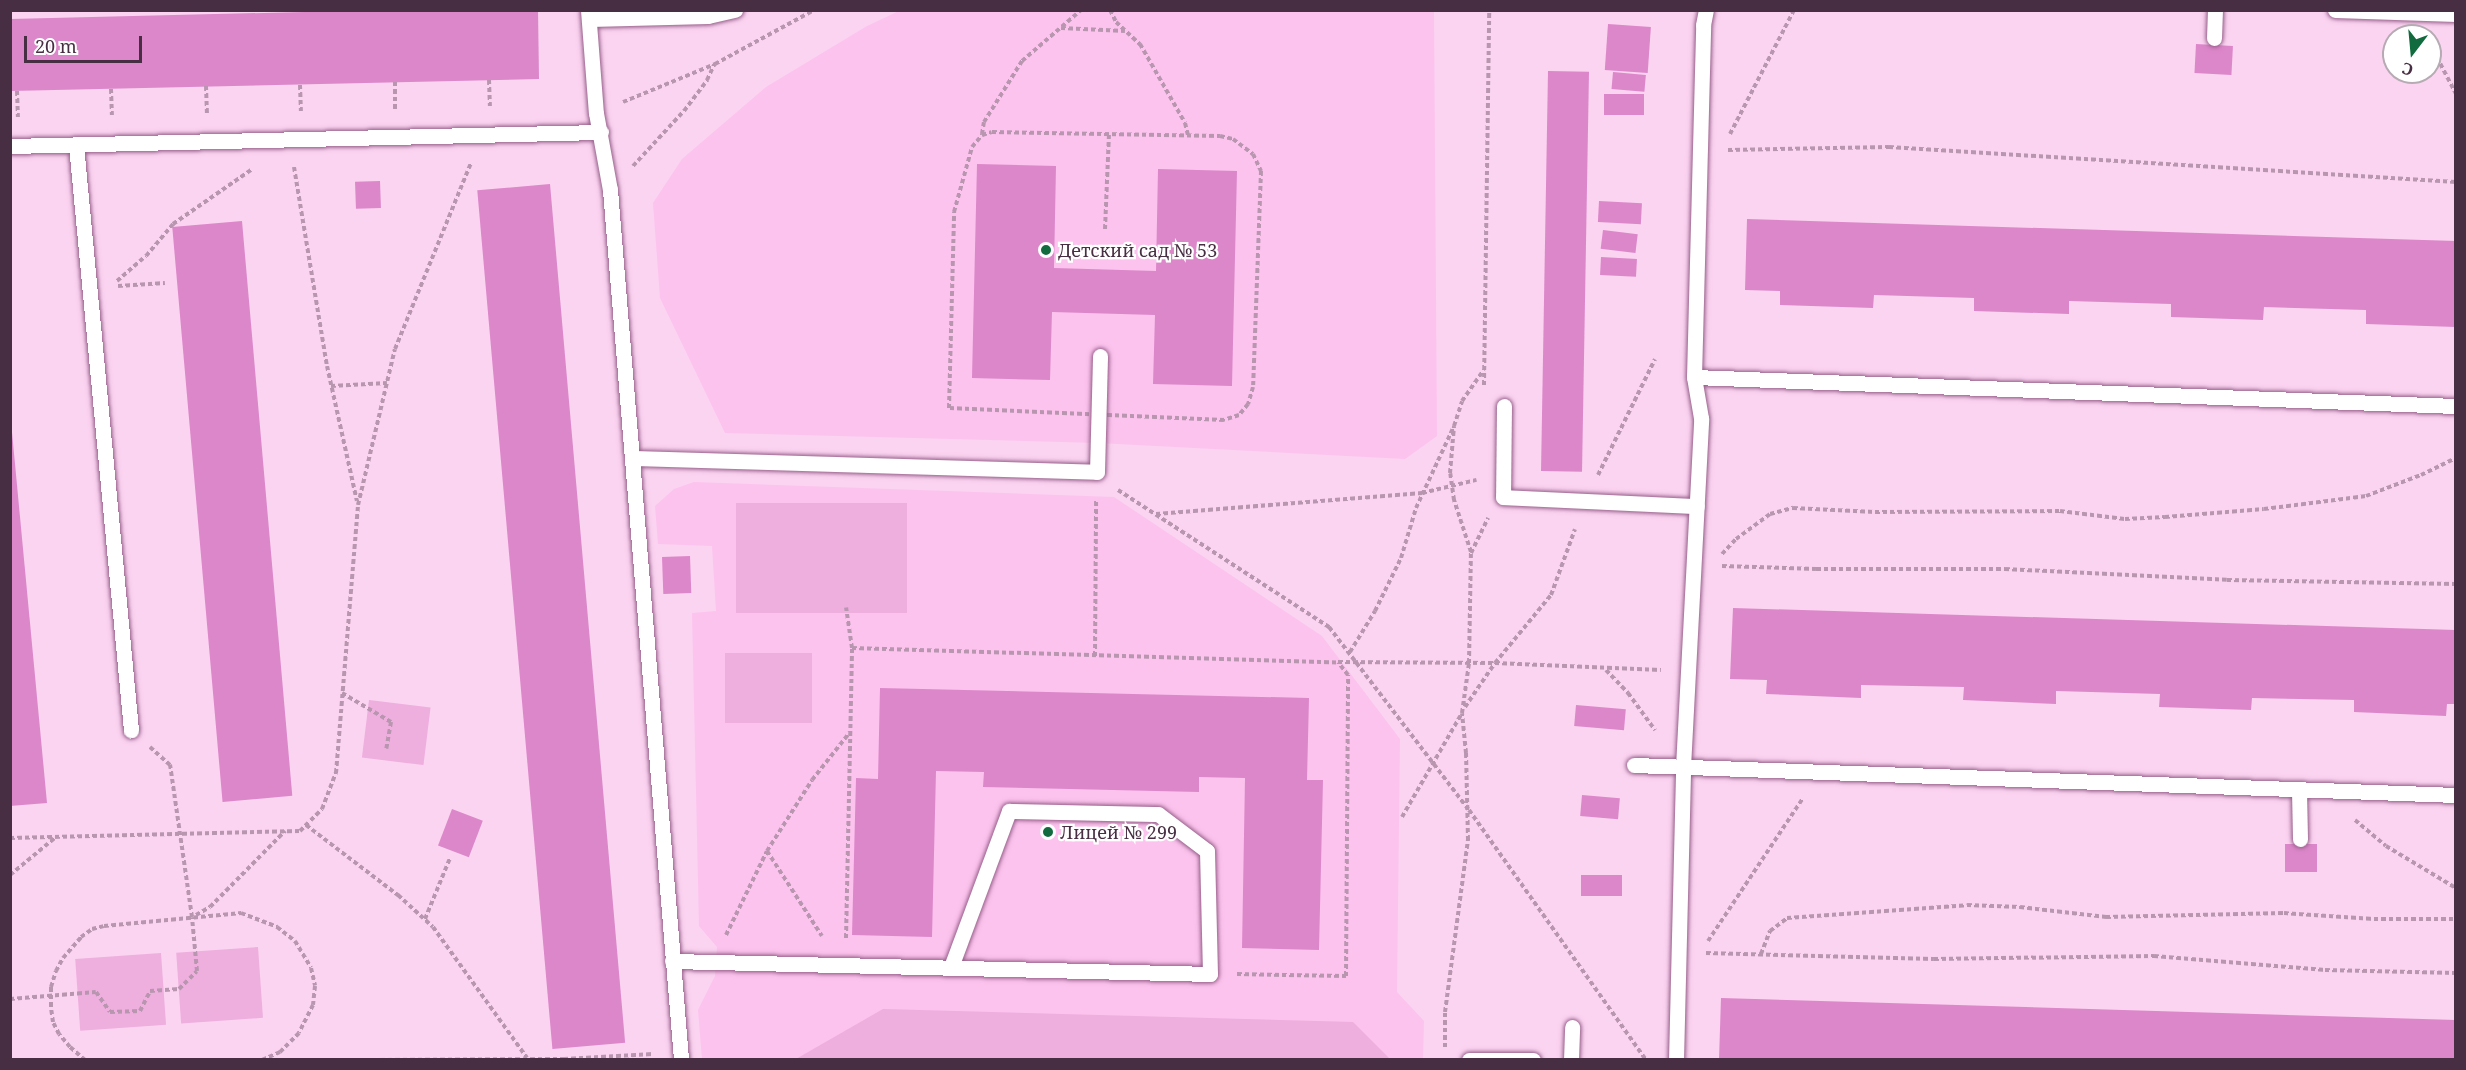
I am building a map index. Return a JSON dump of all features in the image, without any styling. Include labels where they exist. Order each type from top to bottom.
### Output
[{"type":"lane","points":[[681,1056],[610,190],[596,113],[589,14],[708,16],[735,10]]},
{"type":"lane","points":[[1676,1059],[1683,766],[1701,418],[1694,377],[1708,151],[1703,25],[1706,10]]},
{"type":"lane","points":[[2214,38],[2215,10]]},
{"type":"lane","points":[[2335,10],[2456,14]]},
{"type":"lane","points":[[10,146],[601,132]]},
{"type":"lane","points":[[76,145],[131,730]]},
{"type":"lane","points":[[633,458],[1097,472],[1100,356]]},
{"type":"lane","points":[[1694,377],[2456,406]]},
{"type":"lane","points":[[1504,406],[1503,497],[1697,506]]},
{"type":"lane","points":[[1634,765],[2456,795]]},
{"type":"lane","points":[[2299,790],[2300,839]]},
{"type":"lane","points":[[672,961],[845,963],[951,967],[1210,974],[1207,851],[1158,814],[1009,811],[951,967]]},
{"type":"lane","points":[[1571,1059],[1572,1027]]},
{"type":"lane","points":[[1469,1059],[1533,1059]]},
{"type":"path","points":[[596,113],[715,64],[814,10]]},
{"type":"path","points":[[982,135],[992,132],[1188,135],[1233,139],[1253,154],[1261,171],[1253,387],[1251,396],[1239,415],[1224,420],[949,408],[954,212],[972,147],[982,135],[984,122],[1012,75],[1035,48],[1081,10]]},
{"type":"path","points":[[1110,10],[1116,22],[1140,44],[1185,123],[1188,135]]},
{"type":"path","points":[[1489,10],[1484,403],[1504,406]]},
{"type":"path","points":[[1708,151],[1728,136],[1794,10]]},
{"type":"path","points":[[1060,28],[1126,31]]},
{"type":"path","points":[[610,190],[684,111],[707,80],[715,64]]},
{"type":"path","points":[[2442,67],[2456,94]]},
{"type":"path","points":[[1105,229],[1109,134]]},
{"type":"path","points":[[1708,151],[1889,147],[2456,182]]},
{"type":"path","points":[[10,838],[300,831],[322,809],[336,773],[358,505],[395,349],[472,158]]},
{"type":"path","points":[[165,283],[111,286],[146,256],[173,224],[248,172]]},
{"type":"path","points":[[297,184],[331,386],[358,505]]},
{"type":"path","points":[[1402,817],[1462,713],[1495,663],[1551,595],[1586,501],[1655,359]]},
{"type":"path","points":[[1350,652],[1375,611],[1401,558],[1422,493],[1454,426],[1462,401],[1485,368]]},
{"type":"path","points":[[331,386],[387,383]]},
{"type":"path","points":[[1446,1052],[1445,1012],[1462,890],[1469,810],[1462,713],[1469,663],[1472,552],[1460,520],[1452,485],[1454,426]]},
{"type":"path","points":[[1712,566],[1736,539],[1770,514],[1793,508],[1887,512],[2060,511],[2126,519],[2165,517],[2264,509],[2366,496],[2421,475],[2456,458]]},
{"type":"path","points":[[1097,472],[1114,487],[1329,627],[1469,810],[1646,1059]]},
{"type":"path","points":[[1095,656],[1097,472]]},
{"type":"path","points":[[1155,514],[1422,493],[1503,475]]},
{"type":"path","points":[[1472,552],[1488,516],[1503,497]]},
{"type":"path","points":[[1694,565],[1816,569],[2005,568],[2227,580],[2456,584]]},
{"type":"path","points":[[845,963],[852,648],[846,607]]},
{"type":"path","points":[[852,648],[1338,662],[1495,663],[1606,670],[1689,670]]},
{"type":"path","points":[[1210,974],[1346,976],[1348,675],[1338,662]]},
{"type":"path","points":[[1606,670],[1628,693],[1683,766]]},
{"type":"path","points":[[342,693],[391,722],[386,749]]},
{"type":"path","points":[[10,999],[96,992],[110,1012],[140,1011],[150,991],[179,989],[197,971],[192,917],[170,765],[131,730]]},
{"type":"path","points":[[717,961],[730,924],[767,851],[812,780],[850,730]]},
{"type":"path","points":[[1818,772],[1792,819],[1721,918],[1701,952],[1934,959],[2154,956],[2325,970],[2456,973]]},
{"type":"path","points":[[2330,791],[2362,828],[2386,846],[2456,888]]},
{"type":"path","points":[[306,825],[433,927],[527,1058]]},
{"type":"path","points":[[192,917],[210,907],[285,831]]},
{"type":"path","points":[[10,875],[56,836]]},
{"type":"path","points":[[767,851],[813,925],[845,963]]},
{"type":"path","points":[[424,920],[450,858]]},
{"type":"path","points":[[1761,954],[1770,931],[1787,918],[1967,905],[2020,907],[2106,917],[2264,913],[2374,919],[2456,919]]},
{"type":"path","points":[[85,1059],[70,1047],[53,1022],[51,987],[63,957],[92,929],[241,913],[261,919],[295,941],[311,968],[315,986],[313,1005],[308,1020],[280,1052],[262,1059]]},
{"type":"path","points":[[373,1059],[564,1059],[681,1056]]},
{"type":"shaded area","name":"Детский сад № 53","points":[[899,11],[1434,11],[1437,436],[1405,459],[1098,443],[725,433],[660,298],[653,203],[682,159],[766,87],[867,26]]},
{"type":"shaded area","name":"Лицей № 299","points":[[694,482],[1114,497],[1322,636],[1400,739],[1397,992],[1424,1021],[1423,1059],[702,1059],[698,1010],[715,976],[717,947],[699,926],[692,613],[716,611],[712,546],[658,544],[655,506],[674,489]]},
{"type":"shaded area","points":[[736,503],[907,503],[907,613],[736,613]]},
{"type":"shaded area","points":[[725,653],[812,653],[812,723],[725,723]]},
{"type":"shaded area","points":[[369,700],[431,708],[423,765],[362,758]]},
{"type":"shaded area","points":[[258,947],[263,1018],[181,1024],[176,953]]},
{"type":"shaded area","points":[[161,953],[166,1025],[80,1031],[75,959]]},
{"type":"shaded area","points":[[883,1009],[1353,1022],[1390,1059],[796,1059]]},
{"type":"building","points":[[385,10],[538,10],[539,79],[10,91],[10,19]]},
{"type":"building","points":[[1608,24],[1651,27],[1648,73],[1605,70]]},
{"type":"building","points":[[2196,44],[2233,46],[2231,75],[2194,73]]},
{"type":"building","points":[[1548,71],[1589,72],[1582,472],[1541,471]]},
{"type":"building","points":[[1613,72],[1646,75],[1644,92],[1612,89]]},
{"type":"building","points":[[1604,94],[1644,94],[1644,115],[1604,115]]},
{"type":"building","points":[[977,164],[1056,166],[1054,268],[1156,271],[1158,169],[1237,171],[1232,386],[1153,384],[1155,315],[1052,312],[1050,380],[972,378]]},
{"type":"building","points":[[380,181],[381,208],[356,209],[355,182]]},
{"type":"building","points":[[550,184],[625,1043],[552,1049],[477,190]]},
{"type":"building","points":[[1599,201],[1642,203],[1641,224],[1598,222]]},
{"type":"building","points":[[1747,219],[2456,241],[2456,327],[2366,324],[2366,310],[2264,307],[2263,320],[2171,317],[2171,304],[2069,301],[2069,314],[1974,311],[1974,298],[1874,295],[1873,308],[1780,305],[1780,291],[1745,290]]},
{"type":"building","points":[[242,221],[292,796],[223,802],[172,227]]},
{"type":"building","points":[[1603,230],[1638,234],[1635,253],[1601,249]]},
{"type":"building","points":[[1601,257],[1637,259],[1636,277],[1600,275]]},
{"type":"building","points":[[10,411],[47,803],[10,806]]},
{"type":"building","points":[[690,556],[691,593],[663,594],[662,557]]},
{"type":"building","points":[[1733,608],[2456,630],[2456,704],[2447,704],[2446,716],[2354,712],[2354,700],[2252,698],[2251,710],[2159,707],[2160,694],[2056,691],[2056,704],[1963,700],[1964,687],[1861,685],[1861,698],[1766,694],[1767,680],[1730,679]]},
{"type":"building","points":[[880,688],[1309,698],[1307,780],[1323,780],[1319,950],[1242,948],[1245,778],[1199,777],[1199,792],[983,787],[984,772],[936,771],[932,937],[852,935],[856,778],[878,779]]},
{"type":"building","points":[[1576,705],[1626,709],[1624,730],[1574,726]]},
{"type":"building","points":[[1582,795],[1620,798],[1618,819],[1580,816]]},
{"type":"building","points":[[452,809],[483,821],[469,857],[438,845]]},
{"type":"building","points":[[2285,844],[2317,844],[2317,872],[2285,872]]},
{"type":"building","points":[[1581,875],[1622,875],[1622,896],[1581,896]]},
{"type":"building","points":[[1721,998],[2456,1020],[2456,1060],[1719,1060]]},
{"type":"place","name":"Детский сад № 53","points":[[1046,250]]},
{"type":"place","name":"Лицей № 299","points":[[1048,832]]}]
